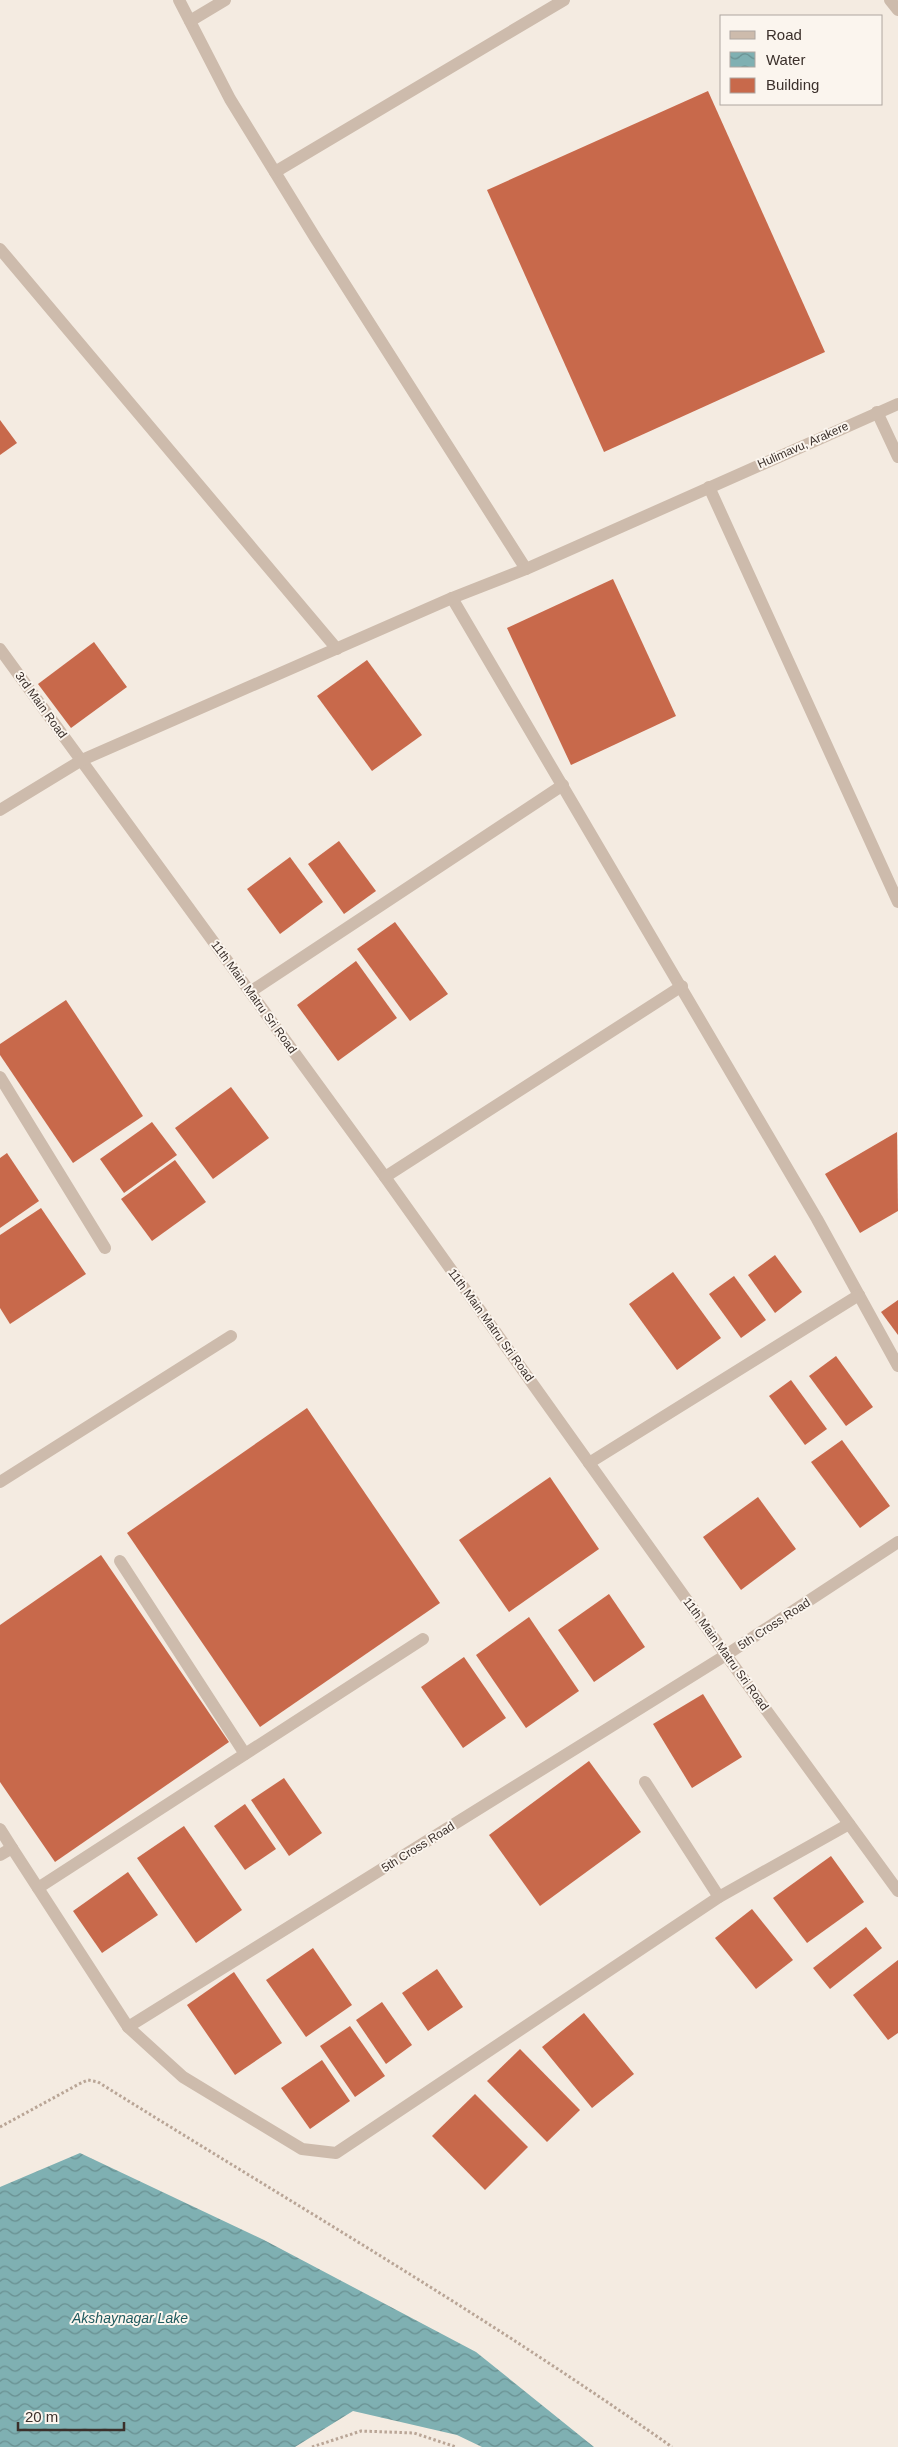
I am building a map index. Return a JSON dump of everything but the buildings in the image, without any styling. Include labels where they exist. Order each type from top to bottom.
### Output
[{"type":"street","points":[[179,0],[230,99],[526,569]]},
{"type":"street","points":[[190,21],[225,0]]},
{"type":"street","points":[[275,172],[564,0]]},
{"type":"street","points":[[890,0],[898,10]]},
{"type":"street","points":[[0,249],[337,649]]},
{"type":"street","name":"Hulimavu, Arakere","points":[[0,810],[82,760],[452,598],[526,569],[898,404]]},
{"type":"street","points":[[877,412],[898,457]]},
{"type":"street","points":[[709,487],[898,902]]},
{"type":"street","points":[[452,598],[682,986],[859,1294],[898,1366]]},
{"type":"street","name":"3rd Main Road","points":[[0,649],[82,760]]},
{"type":"street","name":"11th Main Matru Sri Road","points":[[82,760],[385,1177],[726,1655],[898,1890]]},
{"type":"street","points":[[250,992],[563,785]]},
{"type":"street","points":[[385,1177],[682,986]]},
{"type":"street","points":[[0,1077],[105,1248]]},
{"type":"street","points":[[590,1463],[859,1294]]},
{"type":"street","points":[[0,1482],[231,1336]]},
{"type":"street","name":"5th Cross Road","points":[[128,2027],[726,1655],[898,1542]]},
{"type":"street","points":[[120,1561],[245,1754]]},
{"type":"street","points":[[38,1888],[423,1639]]},
{"type":"street","points":[[645,1782],[720,1897]]},
{"type":"street","points":[[0,1829],[128,2027],[184,2077],[302,2149],[336,2153],[720,1897],[849,1824]]},
{"type":"street","points":[[0,1855],[12,1848]]},
{"type":"path","points":[[0,2127],[79,2084],[88,2080],[98,2082],[616,2407],[672,2447]]},
{"type":"path","points":[[312,2447],[361,2431],[414,2433],[456,2447]]},
{"type":"water","name":"Akshaynagar Lake","points":[[80,2153],[264,2240],[476,2352],[594,2447],[482,2447],[457,2435],[353,2411],[295,2447],[0,2447],[0,2187]]}]
